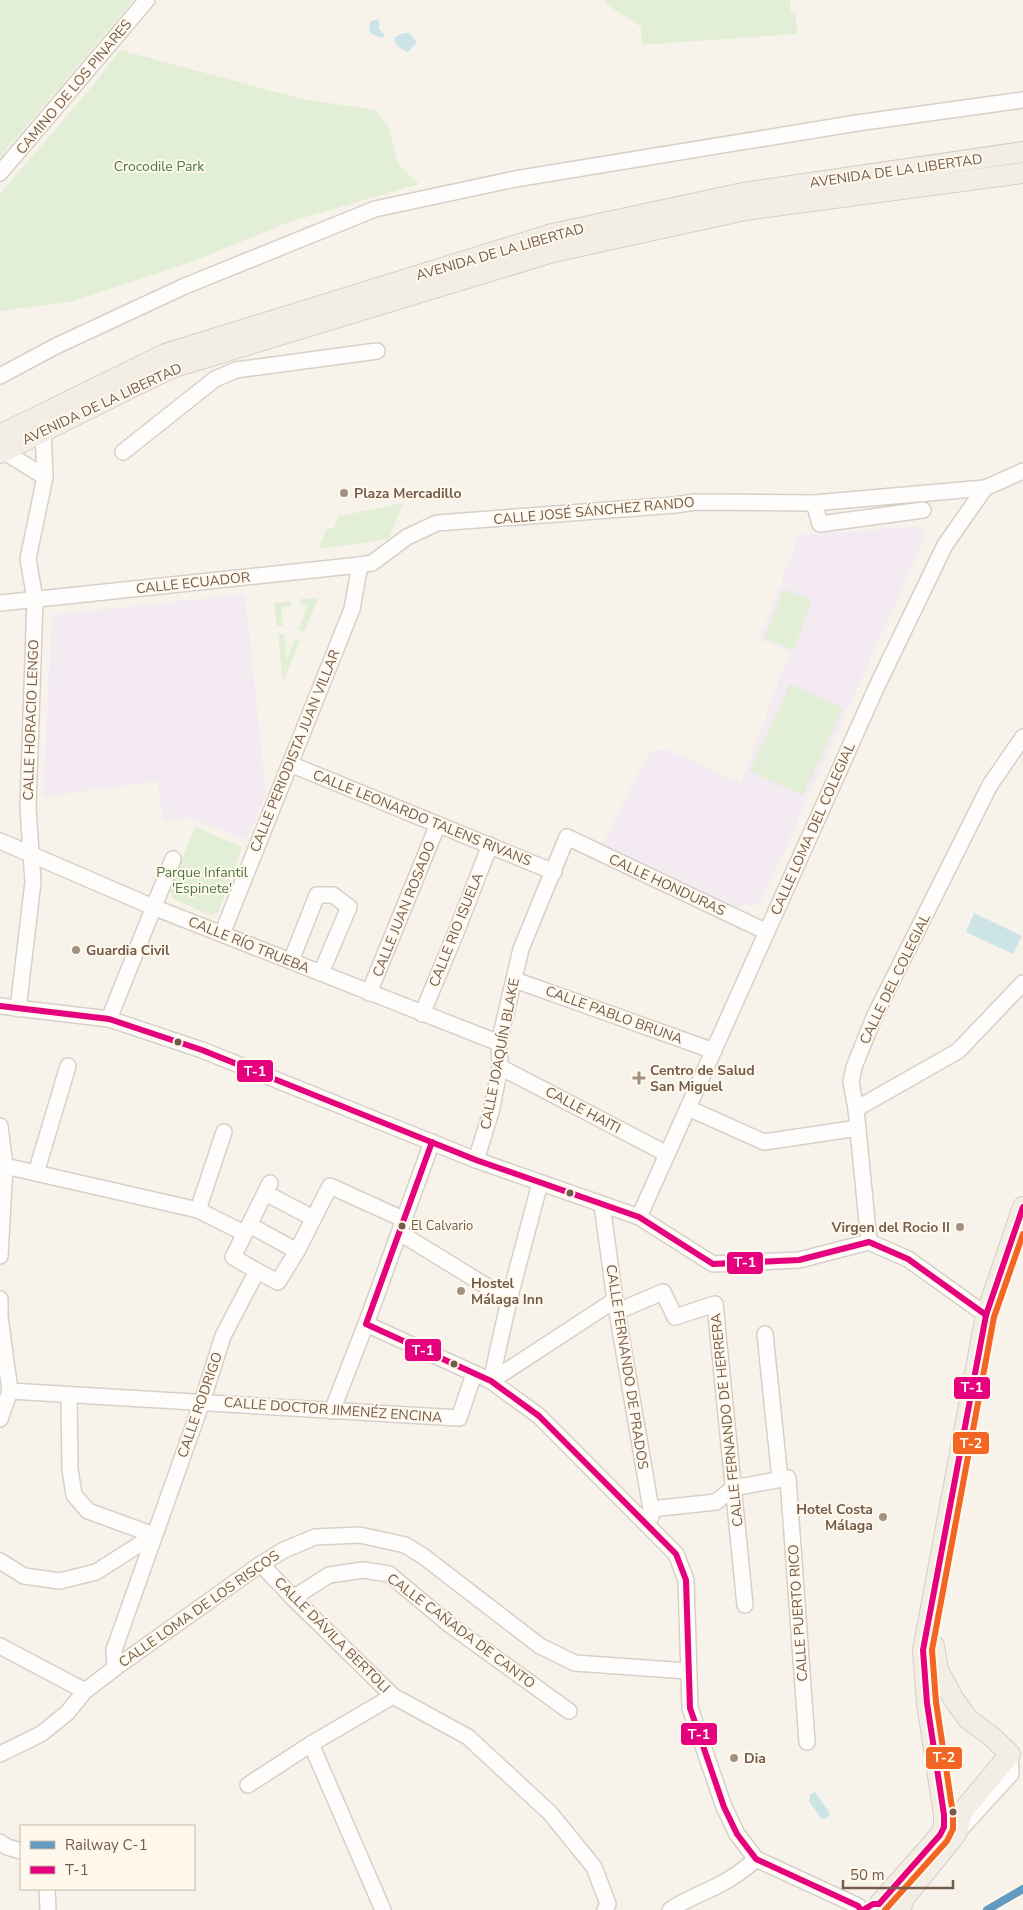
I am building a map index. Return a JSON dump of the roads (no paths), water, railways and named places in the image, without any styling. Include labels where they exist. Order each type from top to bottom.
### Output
[{"type":"main road","name":"AVENIDA DE LA LIBERTAD","points":[[1,446],[165,354],[552,234],[743,193],[1023,152]]},
{"type":"main road","name":"AVENIDA DE LA LIBERTAD","points":[[1,446],[43,431],[171,368],[553,252],[745,210],[1023,174]]},
{"type":"main road","points":[[948,1835],[944,1827],[944,1815],[927,1703],[923,1650],[986,1315],[1023,1208]]},
{"type":"main road","points":[[900,1910],[905,1897],[962,1812],[1010,1754],[991,1736],[968,1719],[953,1698],[938,1670],[930,1608]]},
{"type":"main road","points":[[874,1908],[948,1835]]},
{"type":"street","name":"CAMINO DE LOS PINARES","points":[[0,173],[147,0]]},
{"type":"street","points":[[0,376],[56,346],[185,286],[375,209],[525,178],[857,123],[1023,100]]},
{"type":"street","points":[[123,452],[215,379],[225,374],[236,370],[377,351]]},
{"type":"street","name":"CALLE HORACIO LENGO","points":[[18,1010],[33,882],[28,808],[35,600],[28,559],[45,477],[43,431]]},
{"type":"street","points":[[1,446],[45,477]]},
{"type":"street","points":[[985,488],[1023,471]]},
{"type":"street","name":"CALLE JOSÉ SÁNCHEZ RANDO","points":[[384,555],[407,538],[437,523],[665,506],[695,502],[814,503],[985,488]]},
{"type":"street","name":"CALLE LOMA DEL COLEGIAL","points":[[639,1217],[877,686],[945,545],[985,488]]},
{"type":"street","points":[[814,503],[820,524],[924,510]]},
{"type":"street","name":"CALLE ECUADOR","points":[[0,603],[360,565],[372,563],[384,555]]},
{"type":"street","name":"CALLE PERIODISTA JUAN VILLAR","points":[[222,934],[352,609],[360,565]]},
{"type":"street","name":"CALLE DEL COLEGIAL","points":[[869,1242],[856,1109],[851,1082],[853,1075],[875,1015],[990,784],[1023,737]]},
{"type":"street","name":"CALLE LEONARDO TALENS RIVANS","points":[[290,764],[554,872]]},
{"type":"street","name":"CALLE JUAN ROSADO","points":[[369,993],[438,824]]},
{"type":"street","name":"CALLE HONDURAS","points":[[567,838],[767,932]]},
{"type":"street","name":"CALLE JOAQUÍN BLAKE","points":[[476,1160],[491,1112],[500,1067],[499,1043],[521,949],[567,838]]},
{"type":"street","name":"CALLE RÍO TRUEBA","points":[[0,841],[154,907],[499,1043]]},
{"type":"street","name":"CALLE RIO ISUELA","points":[[422,1014],[490,845]]},
{"type":"street","points":[[109,1019],[173,859]]},
{"type":"street","points":[[291,961],[317,895],[333,895],[349,907],[321,973]]},
{"type":"street","name":"CALLE PABLO BRUNA","points":[[515,980],[714,1051]]},
{"type":"street","points":[[856,1109],[958,1051],[1023,984]]},
{"type":"street","points":[[0,1006],[18,1010],[109,1019],[202,1050],[476,1160],[639,1217],[713,1264],[799,1260],[869,1242],[908,1258],[986,1315]]},
{"type":"street","points":[[36,1173],[68,1066]]},
{"type":"street","name":"CALLE HAITI","points":[[500,1067],[667,1154]]},
{"type":"street","points":[[688,1108],[764,1142],[858,1128]]},
{"type":"street","points":[[0,1126],[5,1166],[0,1256]]},
{"type":"street","points":[[198,1210],[224,1132]]},
{"type":"street","points":[[332,1411],[366,1324],[432,1142]]},
{"type":"street","points":[[5,1166],[198,1210],[297,1251]]},
{"type":"street","points":[[490,1381],[540,1183]]},
{"type":"street","points":[[313,1218],[271,1189],[233,1258],[278,1282],[297,1251],[330,1186],[402,1226],[510,1300]]},
{"type":"street","name":"CALLE FERNANDO DE PRADOS","points":[[602,1205],[651,1509],[650,1529]]},
{"type":"street","name":"CALLE RODRIGO","points":[[115,1668],[114,1650],[202,1402],[223,1336],[257,1271]]},
{"type":"street","name":"CALLE FERNANDO DE HERRERA","points":[[617,1306],[663,1292],[676,1317],[715,1304],[745,1605]]},
{"type":"street","points":[[0,1299],[2,1338],[10,1392],[0,1419]]},
{"type":"street","points":[[490,1381],[617,1306]]},
{"type":"street","points":[[366,1324],[490,1381],[539,1416],[676,1554],[686,1580],[690,1708],[724,1807],[737,1834],[756,1859],[858,1906],[874,1908]]},
{"type":"street","points":[[651,1509],[716,1502],[733,1488],[780,1479],[765,1334]]},
{"type":"street","name":"CALLE DOCTOR JIMENÉZ ENCINA","points":[[10,1392],[458,1418],[474,1374]]},
{"type":"street","points":[[69,1395],[70,1469],[74,1495],[88,1511],[154,1536]]},
{"type":"street","name":"CALLE PUERTO RICO","points":[[780,1479],[788,1478],[807,1742]]},
{"type":"street","name":"CALLE LOMA DE LOS RISCOS","points":[[0,1754],[41,1734],[67,1713],[85,1691],[262,1564],[284,1550],[315,1537],[360,1535],[405,1545],[423,1556],[540,1646],[575,1663],[688,1671]]},
{"type":"street","points":[[0,1562],[24,1576],[60,1581],[96,1572],[154,1536]]},
{"type":"street","name":"CALLE DÁVILA BERTOLI","points":[[262,1564],[293,1598],[393,1696],[468,1737],[550,1813],[594,1867],[608,1904],[605,1910]]},
{"type":"street","name":"CALLE CAÑADA DE CANTO","points":[[293,1598],[329,1575],[363,1570],[389,1574],[450,1625],[569,1711]]},
{"type":"street","points":[[0,1646],[85,1691]]},
{"type":"street","points":[[248,1785],[311,1744],[393,1696]]},
{"type":"street","points":[[311,1744],[383,1910]]},
{"type":"street","points":[[0,1842],[7,1847],[20,1851]]},
{"type":"street","points":[[670,1910],[680,1903],[716,1887],[738,1874],[756,1859]]},
{"type":"street","points":[[48,1890],[48,1910]]},
{"type":"water","points":[[379,19],[379,28],[385,36],[382,38],[370,33],[369,27],[371,21]]},
{"type":"water","points":[[403,33],[409,33],[417,42],[408,52],[399,47],[394,38]]},
{"type":"water","points":[[974,913],[1022,936],[1013,954],[966,932]]},
{"type":"water","points":[[815,1792],[830,1815],[824,1819],[820,1817],[809,1801],[810,1795]]},
{"type":"rail line","name":"C-1","points":[[987,1910],[1023,1889]]},
{"type":"place","name":"Plaza Mercadillo","points":[[344,493]]},
{"type":"place","name":"Guardia Civil","points":[[76,950]]},
{"type":"place","name":"Centro de Salud San Miguel","points":[[639,1078]]},
{"type":"place","name":"El Calvario","points":[[402,1226]]},
{"type":"place","name":"Virgen del Rocio II","points":[[960,1227]]},
{"type":"place","name":"Hostel Málaga Inn","points":[[461,1291]]},
{"type":"place","name":"Hotel Costa Málaga","points":[[883,1517]]},
{"type":"place","name":"Dia","points":[[734,1758]]},
{"type":"park label","name":"Crocodile Park","points":[[159,166]]},
{"type":"park label","name":"Parque Infantil 'Espinete'","points":[[202,880]]}]
